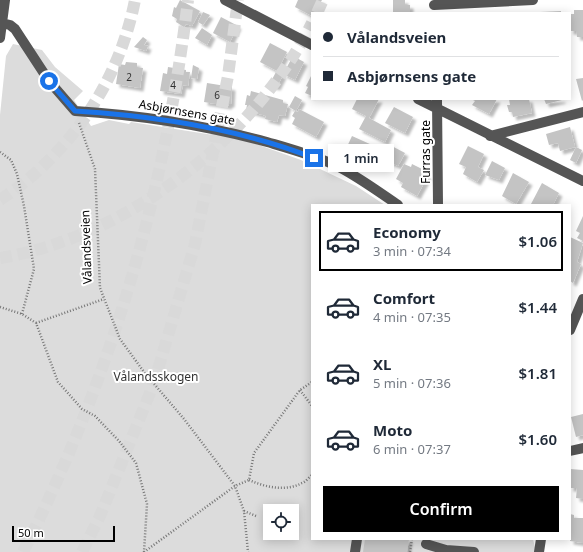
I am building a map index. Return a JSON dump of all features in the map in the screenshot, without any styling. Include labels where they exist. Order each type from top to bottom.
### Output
[{"type":"street","points":[[0,38],[5,0]]},
{"type":"street","points":[[225,0],[311,44]]},
{"type":"street","points":[[434,6],[533,0]]},
{"type":"street","points":[[2,23],[10,24],[15,29],[49,81],[75,111]]},
{"type":"street","points":[[422,100],[438,104],[490,136],[583,181]]},
{"type":"street","name":"Furras gate","points":[[438,104],[438,204]]},
{"type":"street","name":"Asbjørnsens gate","points":[[75,111],[124,114],[180,123],[231,132],[290,148],[338,167],[365,182],[397,204]]},
{"type":"street","points":[[490,136],[583,112]]},
{"type":"street","points":[[571,328],[583,299]]},
{"type":"street","points":[[571,450],[583,448]]},
{"type":"street","points":[[355,552],[357,540]]},
{"type":"street","points":[[539,552],[541,540]]},
{"type":"street","points":[[426,544],[445,551],[474,552]]},
{"type":"path","name":"Vålandsveien","points":[[75,111],[96,169],[100,288],[104,299],[120,339],[144,372],[184,419],[234,486],[244,511],[248,552]]},
{"type":"path","points":[[0,152],[11,160],[17,174],[24,206],[34,269],[22,314]]},
{"type":"path","points":[[36,323],[104,299]]},
{"type":"path","points":[[0,307],[22,314],[36,323],[58,382],[82,409],[95,416],[119,441],[136,463],[147,504],[144,552]]},
{"type":"path","points":[[249,480],[254,453],[300,390],[311,383]]},
{"type":"path","points":[[300,390],[311,405]]},
{"type":"path","points":[[144,552],[234,486],[249,480],[260,485],[282,488],[303,483],[311,476]]},
{"type":"path","points":[[244,511],[256,516]]},
{"type":"path","points":[[410,552],[412,540]]},
{"type":"green space","name":"Vålandsskogen","points":[[13,44],[42,50],[55,67],[83,91],[74,100],[91,126],[109,120],[129,124],[131,122],[245,140],[301,160],[356,186],[383,204],[311,204],[311,540],[533,540],[536,552],[0,552],[0,115],[6,56]]},
{"type":"building","points":[[180,0],[200,11],[192,26],[186,24],[184,27],[176,22],[177,19],[172,16],[174,7],[176,8]]},
{"type":"building","points":[[298,0],[322,0],[317,8],[322,12],[311,12],[311,15],[295,7]]},
{"type":"building","points":[[393,0],[405,0],[405,5],[410,5],[410,12],[393,12]]},
{"type":"building","points":[[574,10],[583,10],[583,37],[577,37],[576,31],[571,31],[571,14],[574,14]]},
{"type":"building","points":[[561,11],[561,12],[540,12]]},
{"type":"building","points":[[203,12],[210,15],[203,25],[198,22]]},
{"type":"building","points":[[221,17],[238,26],[230,42],[213,33]]},
{"type":"building","points":[[202,28],[212,35],[207,45],[195,38]]},
{"type":"building","points":[[143,37],[147,40],[144,45],[148,46],[146,51],[134,47]]},
{"type":"building","points":[[270,43],[287,52],[277,71],[260,62]]},
{"type":"building","points":[[293,56],[304,62],[295,80],[283,74]]},
{"type":"building","points":[[126,62],[137,63],[137,67],[143,68],[140,88],[116,84],[119,64],[125,65]]},
{"type":"building","points":[[193,65],[199,68],[197,79],[191,78]]},
{"type":"building","points":[[168,67],[190,72],[188,86],[183,85],[181,94],[160,91],[163,73],[167,74]]},
{"type":"building","points":[[276,72],[283,75],[277,87],[269,85]]},
{"type":"building","points":[[311,76],[311,96],[305,93],[308,87],[306,86]]},
{"type":"building","points":[[583,78],[583,100],[582,101],[576,79]]},
{"type":"building","points":[[207,83],[232,87],[231,104],[228,106],[204,102]]},
{"type":"building","points":[[251,91],[283,100],[283,103],[288,104],[285,116],[279,115],[277,122],[265,119],[266,116],[246,110],[247,105],[245,105],[247,95],[250,96]]},
{"type":"building","points":[[295,96],[302,100],[296,111],[289,107]]},
{"type":"building","points":[[356,100],[378,100],[369,118],[391,130],[385,142],[359,129],[366,116],[352,109]]},
{"type":"building","points":[[473,100],[496,100],[489,114],[472,105],[475,101]]},
{"type":"building","points":[[509,100],[529,100],[532,113],[513,117],[512,112],[509,112],[507,105],[510,105]]},
{"type":"building","points":[[544,100],[562,100],[546,104]]},
{"type":"building","points":[[394,107],[413,117],[405,133],[385,123]]},
{"type":"building","points":[[299,109],[324,122],[316,137],[292,124],[295,118],[292,116],[295,111],[298,112]]},
{"type":"building","points":[[570,127],[575,147],[560,151],[558,143],[549,145],[546,134]]},
{"type":"building","points":[[352,136],[372,145],[364,163],[344,153]]},
{"type":"building","points":[[388,144],[405,153],[398,166],[381,158]]},
{"type":"building","points":[[468,146],[484,154],[478,167],[484,170],[477,182],[463,174],[466,167],[459,164]]},
{"type":"building","points":[[576,147],[582,150],[576,163],[570,160]]},
{"type":"building","points":[[492,161],[505,168],[499,180],[485,175]]},
{"type":"building","points":[[404,164],[411,167],[412,164],[422,169],[420,172],[428,176],[417,196],[401,187],[403,183],[396,179]]},
{"type":"building","points":[[513,173],[529,182],[516,204],[502,196]]},
{"type":"building","points":[[542,183],[559,193],[554,204],[531,204]]},
{"type":"building","points":[[583,216],[583,241],[577,238],[580,233],[576,231]]},
{"type":"building","points":[[571,237],[583,243],[577,262],[581,264],[573,283],[571,282]]},
{"type":"building","points":[[583,414],[583,435],[576,437],[571,417]]},
{"type":"building","points":[[571,469],[583,470],[583,499],[576,498],[577,488],[571,488]]},
{"type":"building","points":[[571,514],[574,515],[574,518],[583,518],[583,543],[570,541]]},
{"type":"building","points":[[365,540],[409,540],[407,552],[363,552]]},
{"type":"tunnel","points":[[0,200],[25,182],[48,161],[88,114],[104,87],[117,59],[135,0]]},
{"type":"tunnel","points":[[23,552],[83,419],[108,352],[130,283],[149,214],[165,143],[178,72],[188,0]]},
{"type":"tunnel","points":[[82,552],[100,516],[154,383],[195,244],[228,76],[238,0]]},
{"type":"tunnel","points":[[317,12],[323,0]]},
{"type":"tunnel","points":[[0,258],[48,247],[95,229],[140,205],[182,176],[222,142],[257,105],[287,65],[311,25]]},
{"type":"route","points":[[49,81],[75,111],[124,114],[231,132],[290,148],[314,158]]}]
